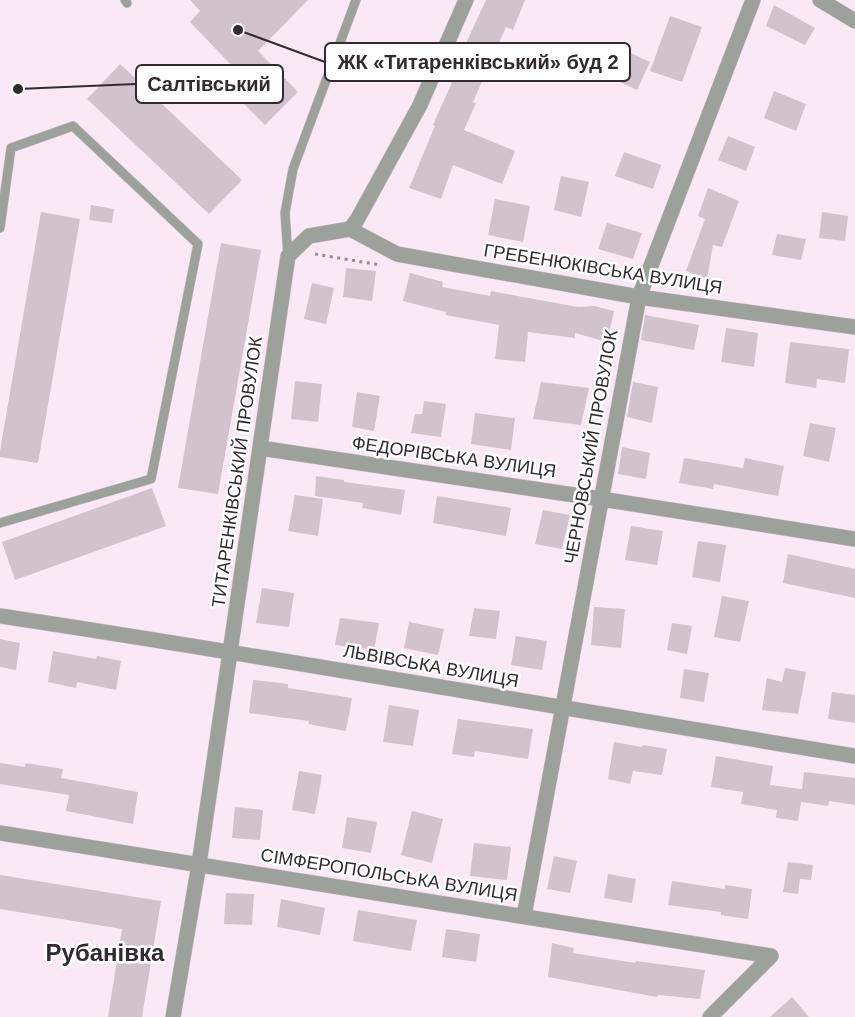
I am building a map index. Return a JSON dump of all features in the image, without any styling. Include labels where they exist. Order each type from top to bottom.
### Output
[{"type":"street","points":[[288,256],[309,236],[350,229],[420,105],[466,0]]},
{"type":"street","name":"ЧЕРНОВСЬКИЙ ПРОВУЛОК","points":[[524,916],[639,297],[753,0]]},
{"type":"street","points":[[820,0],[855,21]]},
{"type":"street","name":"ГРЕБЕНЮКІВСЬКА ВУЛИЦЯ","points":[[350,229],[397,254],[639,297],[855,327]]},
{"type":"street","name":"ТИТАРЕНКІВСЬКИЙ ПРОВУЛОК","points":[[173,1017],[199,864],[288,256]]},
{"type":"street","name":"ФЕДОРІВСЬКА ВУЛИЦЯ","points":[[260,448],[855,539]]},
{"type":"street","name":"ЛЬВІВСЬКА ВУЛИЦЯ","points":[[0,616],[230,651],[561,709],[855,756]]},
{"type":"street","name":"СІМФЕРОПОЛЬСЬКА ВУЛИЦЯ","points":[[0,833],[771,956],[710,1017]]},
{"type":"lane","points":[[288,256],[285,213],[293,170],[356,0]]},
{"type":"lane","points":[[0,228],[10,148],[73,126],[198,244],[151,479],[0,523]]},
{"type":"building","points":[[190,0],[308,0],[258,51],[298,92],[265,125],[224,84],[237,71],[190,22],[200,11]]},
{"type":"building","points":[[486,0],[525,0],[513,30],[506,27],[473,102],[476,103],[464,130],[515,151],[502,184],[453,165],[441,199],[409,188],[457,71],[454,69]]},
{"type":"building","points":[[774,5],[815,28],[805,45],[766,26]]},
{"type":"building","points":[[670,16],[702,27],[682,82],[650,71]]},
{"type":"building","points":[[618,47],[650,62],[637,90],[605,75]]},
{"type":"building","points":[[120,64],[242,180],[209,214],[87,99]]},
{"type":"building","points":[[774,91],[806,104],[796,131],[764,118]]},
{"type":"building","points":[[728,136],[755,147],[746,171],[718,160]]},
{"type":"building","points":[[624,152],[661,165],[653,189],[615,176]]},
{"type":"building","points":[[561,176],[589,182],[581,217],[554,210]]},
{"type":"building","points":[[708,188],[739,201],[722,247],[713,245],[707,279],[686,271],[705,219],[698,216]]},
{"type":"building","points":[[495,199],[530,206],[523,242],[488,235]]},
{"type":"building","points":[[91,205],[114,209],[112,223],[89,220]]},
{"type":"building","points":[[41,212],[80,219],[38,463],[0,457],[0,451]]},
{"type":"building","points":[[822,212],[848,216],[845,241],[819,238]]},
{"type":"building","points":[[607,223],[642,233],[633,259],[598,249]]},
{"type":"building","points":[[777,234],[806,239],[801,260],[772,255]]},
{"type":"building","points":[[221,243],[261,250],[218,494],[178,488]]},
{"type":"building","points":[[346,268],[376,271],[372,301],[343,297]]},
{"type":"building","points":[[410,273],[443,282],[442,287],[490,296],[491,291],[578,307],[594,306],[614,311],[607,342],[575,333],[575,338],[528,332],[525,362],[495,359],[499,325],[446,315],[446,312],[403,301]]},
{"type":"building","points":[[312,283],[334,288],[326,324],[304,319]]},
{"type":"building","points":[[645,315],[699,325],[694,350],[641,340]]},
{"type":"building","points":[[726,328],[758,333],[754,367],[721,362]]},
{"type":"building","points":[[790,342],[849,349],[845,383],[817,379],[816,388],[785,383]]},
{"type":"building","points":[[295,381],[322,384],[318,422],[291,419]]},
{"type":"building","points":[[541,382],[589,388],[581,425],[533,419]]},
{"type":"building","points":[[633,382],[658,387],[652,423],[627,417]]},
{"type":"building","points":[[357,392],[380,396],[374,431],[352,427]]},
{"type":"building","points":[[424,401],[446,404],[441,437],[411,433],[415,414],[422,414]]},
{"type":"building","points":[[475,413],[515,418],[511,450],[471,444]]},
{"type":"building","points":[[810,423],[836,428],[829,462],[803,456]]},
{"type":"building","points":[[622,447],[650,453],[646,479],[618,474]]},
{"type":"building","points":[[684,458],[743,468],[745,458],[784,466],[778,496],[714,484],[713,489],[679,483]]},
{"type":"building","points":[[316,476],[405,490],[401,515],[362,508],[363,503],[315,496]]},
{"type":"building","points":[[152,488],[166,526],[15,580],[2,542]]},
{"type":"building","points":[[295,495],[323,499],[318,536],[288,531]]},
{"type":"building","points":[[437,496],[511,508],[506,536],[433,523]]},
{"type":"building","points":[[543,510],[570,515],[562,549],[535,544]]},
{"type":"building","points":[[631,526],[663,531],[657,565],[625,560]]},
{"type":"building","points":[[698,541],[726,545],[720,582],[692,577]]},
{"type":"building","points":[[788,554],[855,569],[855,598],[783,583]]},
{"type":"building","points":[[262,588],[294,593],[289,627],[256,623]]},
{"type":"building","points":[[722,596],[749,601],[740,642],[714,637]]},
{"type":"building","points":[[594,607],[625,609],[621,648],[591,645]]},
{"type":"building","points":[[474,608],[500,611],[496,639],[469,636]]},
{"type":"building","points":[[340,618],[379,623],[374,650],[335,645]]},
{"type":"building","points":[[409,622],[444,629],[438,655],[404,648]]},
{"type":"building","points":[[672,623],[692,626],[687,654],[667,650]]},
{"type":"building","points":[[516,636],[547,641],[542,670],[511,665]]},
{"type":"building","points":[[0,639],[20,643],[16,670],[0,667]]},
{"type":"building","points":[[53,651],[121,661],[116,690],[77,682],[76,688],[48,682]]},
{"type":"building","points":[[785,668],[806,672],[798,714],[762,710],[767,678],[782,682]]},
{"type":"building","points":[[684,669],[709,673],[704,702],[680,698]]},
{"type":"building","points":[[253,680],[288,684],[288,688],[352,698],[346,731],[308,724],[309,721],[249,713]]},
{"type":"building","points":[[832,692],[855,695],[855,723],[828,719]]},
{"type":"building","points":[[389,705],[419,710],[413,746],[383,742]]},
{"type":"building","points":[[458,719],[533,729],[528,759],[475,751],[474,757],[452,754]]},
{"type":"building","points":[[614,742],[667,749],[662,775],[633,771],[630,784],[608,779]]},
{"type":"building","points":[[716,756],[773,766],[770,785],[802,789],[804,772],[855,778],[855,805],[829,801],[828,806],[801,802],[798,821],[776,818],[777,810],[741,804],[743,792],[711,787]]},
{"type":"building","points":[[0,763],[25,767],[26,763],[63,769],[61,778],[138,792],[133,824],[66,811],[69,795],[0,784]]},
{"type":"building","points":[[299,771],[322,775],[315,814],[292,810]]},
{"type":"building","points":[[235,807],[263,810],[260,840],[232,838]]},
{"type":"building","points":[[412,811],[443,819],[432,863],[401,855]]},
{"type":"building","points":[[347,817],[377,822],[371,853],[342,848]]},
{"type":"building","points":[[474,843],[511,847],[507,880],[470,876]]},
{"type":"building","points":[[554,856],[577,861],[570,893],[547,889]]},
{"type":"building","points":[[788,862],[813,865],[811,880],[800,879],[798,894],[783,892]]},
{"type":"building","points":[[608,874],[636,879],[632,903],[604,898]]},
{"type":"building","points":[[0,875],[161,901],[142,1017],[108,1017],[122,929],[0,909]]},
{"type":"building","points":[[672,881],[725,889],[725,885],[752,889],[748,919],[721,915],[721,912],[668,905]]},
{"type":"building","points":[[226,893],[254,894],[252,925],[224,924]]},
{"type":"building","points":[[281,899],[325,908],[320,935],[277,927]]},
{"type":"building","points":[[358,910],[417,920],[411,951],[353,941]]},
{"type":"building","points":[[446,929],[480,934],[476,962],[442,957]]},
{"type":"building","points":[[552,943],[574,948],[573,953],[635,963],[636,961],[705,970],[700,999],[658,995],[657,997],[548,977]]},
{"type":"building","points":[[792,997],[809,1017],[770,1017]]},
{"type":"place","name":"ЖК «Титаренківський» буд 2","points":[[238,30]]},
{"type":"place","name":"Салтівський","points":[[18,89]]},
{"type":"district","name":"Рубанівка","points":[[105,952]]}]
